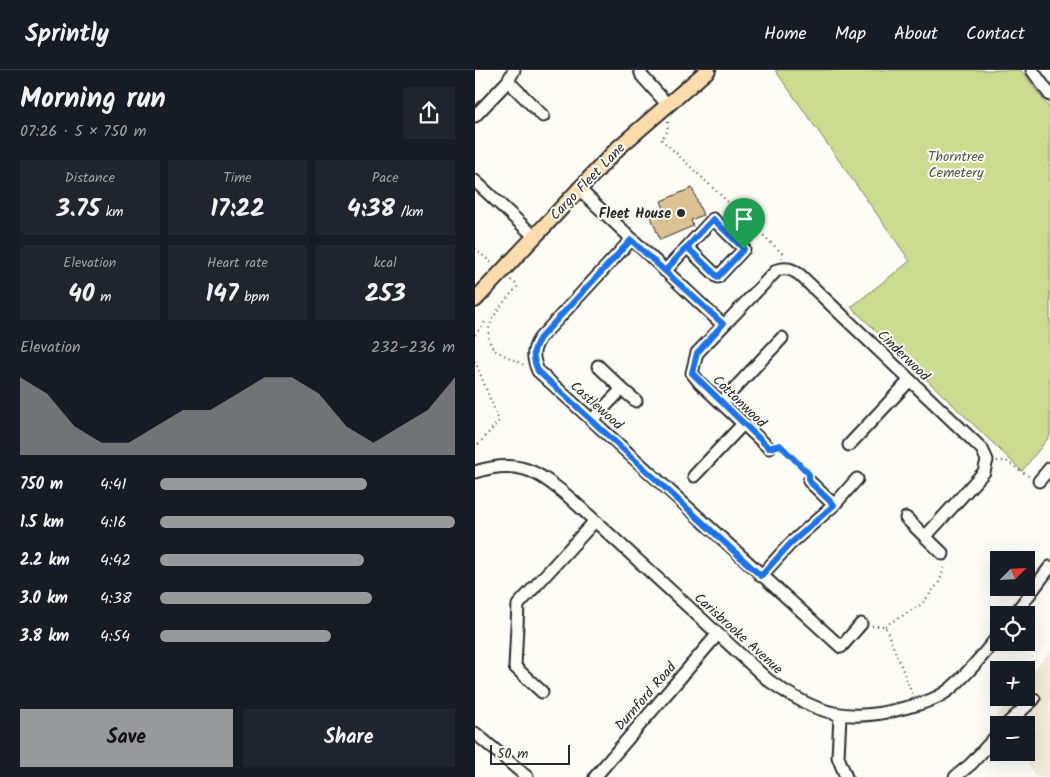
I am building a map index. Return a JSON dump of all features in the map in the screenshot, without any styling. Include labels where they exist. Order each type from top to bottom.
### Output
[{"type":"main road","name":"Cargo Fleet Lane","points":[[475,300],[578,188],[618,148],[708,70]]},
{"type":"street","points":[[475,116],[508,81],[514,70]]},
{"type":"street","points":[[640,70],[642,76],[667,104]]},
{"type":"street","points":[[1032,70],[1050,95]]},
{"type":"street","points":[[508,81],[543,116]]},
{"type":"street","points":[[475,181],[534,236]]},
{"type":"street","points":[[578,188],[631,240],[723,324],[777,270],[784,268]]},
{"type":"street","points":[[665,271],[687,247],[713,219],[744,249],[718,277],[687,247]]},
{"type":"street","points":[[538,371],[533,360],[533,348],[540,338],[631,240]]},
{"type":"street","name":"Cinderwood","points":[[784,268],[793,270],[800,275],[981,449],[987,460],[984,472]]},
{"type":"street","name":"Cottonwood","points":[[723,324],[697,353],[692,373],[769,448]]},
{"type":"street","points":[[721,403],[782,338]]},
{"type":"street","points":[[598,366],[636,401]]},
{"type":"street","name":"Castlewood","points":[[538,371],[761,576],[841,646],[861,624]]},
{"type":"street","points":[[849,445],[909,381]]},
{"type":"street","points":[[592,420],[622,388]]},
{"type":"street","points":[[694,476],[743,424]]},
{"type":"street","name":"Carisbrooke Avenue","points":[[475,472],[506,465],[527,468],[546,479],[768,680],[796,700],[840,715],[867,716],[917,705],[949,690],[990,646]]},
{"type":"street","points":[[1039,481],[1050,468]]},
{"type":"street","points":[[925,537],[984,472]]},
{"type":"street","points":[[761,576],[790,544],[834,505],[857,479]]},
{"type":"street","points":[[809,481],[834,505]]},
{"type":"street","points":[[906,518],[943,554]]},
{"type":"street","points":[[542,692],[515,667],[518,606],[594,522]]},
{"type":"street","points":[[1021,606],[1050,567]]},
{"type":"street","name":"Durnford Road","points":[[595,777],[717,635]]},
{"type":"street","points":[[1016,716],[1026,706]]},
{"type":"street","points":[[840,715],[838,757],[846,777]]},
{"type":"street","points":[[475,733],[527,777]]},
{"type":"street","points":[[955,777],[971,764],[990,743]]},
{"type":"path","points":[[667,104],[667,132],[661,139],[782,253],[784,268]]},
{"type":"path","points":[[475,249],[519,286],[475,335]]},
{"type":"path","points":[[487,320],[485,334],[490,346],[538,371]]},
{"type":"path","points":[[475,361],[499,421],[475,448]]},
{"type":"path","points":[[769,448],[780,445],[809,474],[809,481]]},
{"type":"path","points":[[984,472],[995,461],[1006,461],[1021,473],[1039,481]]},
{"type":"path","points":[[861,624],[885,626],[913,611],[931,593],[940,580],[945,567],[943,554]]},
{"type":"path","points":[[885,626],[917,705]]},
{"type":"shaded area","points":[[1050,651],[1050,777],[1035,777],[1027,761],[1035,761],[1035,716],[997,716],[1005,706],[1035,706],[1035,669]]},
{"type":"green space","name":"Thorntree Cemetery","points":[[775,70],[1021,70],[1050,109],[1050,436],[1022,471],[851,307],[910,261]]},
{"type":"building","name":"Fleet House","points":[[692,188],[703,215],[691,220],[693,226],[660,240],[651,217],[665,211],[661,201]]},
{"type":"place","name":"Fleet House","points":[[681,213]]},
{"type":"route","points":[[744,249],[713,219],[665,271],[631,240],[540,338],[533,348],[533,360],[538,371],[761,576],[790,544],[834,505],[809,481],[809,474],[780,445],[769,448],[700,383],[692,373],[693,361],[697,353],[723,324],[665,271],[687,247],[718,277],[744,249]]}]
